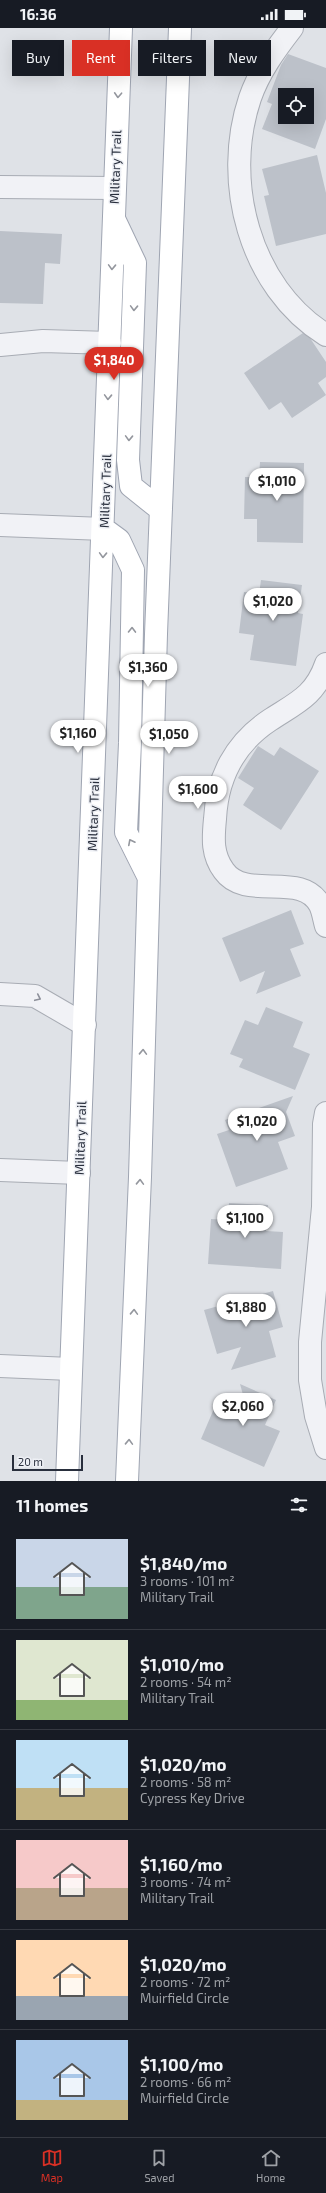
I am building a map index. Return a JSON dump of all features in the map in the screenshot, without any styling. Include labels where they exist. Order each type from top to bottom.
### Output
[{"type":"main road","name":"Military Trail","points":[[67,1481],[104,528],[114,188],[121,28]]},
{"type":"main road","points":[[127,1481],[140,1177],[161,510],[180,28]]},
{"type":"main road","points":[[113,218],[135,263],[128,460],[130,486],[161,510]]},
{"type":"main road","points":[[104,528],[119,540],[133,570],[130,743],[126,832],[149,877]]},
{"type":"street","points":[[292,28],[264,66],[250,97],[241,137],[238,164],[241,198],[249,231],[265,268],[280,291],[302,316],[326,334]]},
{"type":"street","points":[[0,187],[114,188]]},
{"type":"street","points":[[0,345],[43,341],[110,343]]},
{"type":"street","points":[[0,525],[104,528]]},
{"type":"street","points":[[326,664],[323,674],[313,689],[300,702],[254,731],[230,761],[222,779],[216,801],[213,841],[216,858],[226,873],[240,883],[265,887],[292,887],[308,892],[320,904],[326,926]]},
{"type":"street","points":[[0,994],[35,996],[85,1025]]},
{"type":"street","points":[[326,1113],[324,1124],[323,1207],[310,1342],[310,1380],[316,1416],[326,1448]]},
{"type":"street","points":[[0,1170],[79,1173]]},
{"type":"street","points":[[0,1366],[72,1369]]},
{"type":"building","points":[[288,54],[326,68],[326,119],[315,149],[262,129],[272,104],[267,102],[281,65]]},
{"type":"building","points":[[317,155],[326,193],[326,234],[276,246],[264,196],[269,195],[262,169]]},
{"type":"building","points":[[0,231],[62,234],[60,264],[45,263],[43,304],[0,303]]},
{"type":"building","points":[[303,333],[310,338],[326,362],[326,377],[318,383],[326,395],[292,418],[281,402],[269,410],[244,373]]},
{"type":"building","points":[[260,462],[304,463],[303,543],[257,542],[257,519],[244,519],[245,477],[259,477]]},
{"type":"building","points":[[261,580],[302,585],[298,613],[303,614],[296,666],[250,660],[254,635],[239,633],[244,592],[259,594]]},
{"type":"building","points":[[258,746],[274,756],[280,747],[319,771],[281,830],[243,805],[254,788],[238,778]]},
{"type":"building","points":[[291,910],[304,944],[290,949],[301,976],[256,994],[265,971],[240,982],[222,938]]},
{"type":"building","points":[[266,1007],[303,1022],[293,1047],[310,1054],[295,1090],[239,1067],[243,1059],[230,1054],[245,1020],[258,1025]]},
{"type":"building","points":[[293,1096],[286,1112],[295,1136],[278,1142],[288,1169],[236,1187],[217,1134],[229,1130],[225,1120]]},
{"type":"building","points":[[229,1203],[268,1205],[266,1231],[283,1232],[281,1269],[208,1264],[211,1219],[228,1220]]},
{"type":"building","points":[[273,1291],[283,1327],[269,1331],[276,1357],[231,1370],[241,1347],[217,1354],[204,1310]]},
{"type":"building","points":[[240,1384],[276,1400],[265,1425],[280,1431],[264,1467],[201,1439],[219,1397],[247,1409]]}]
